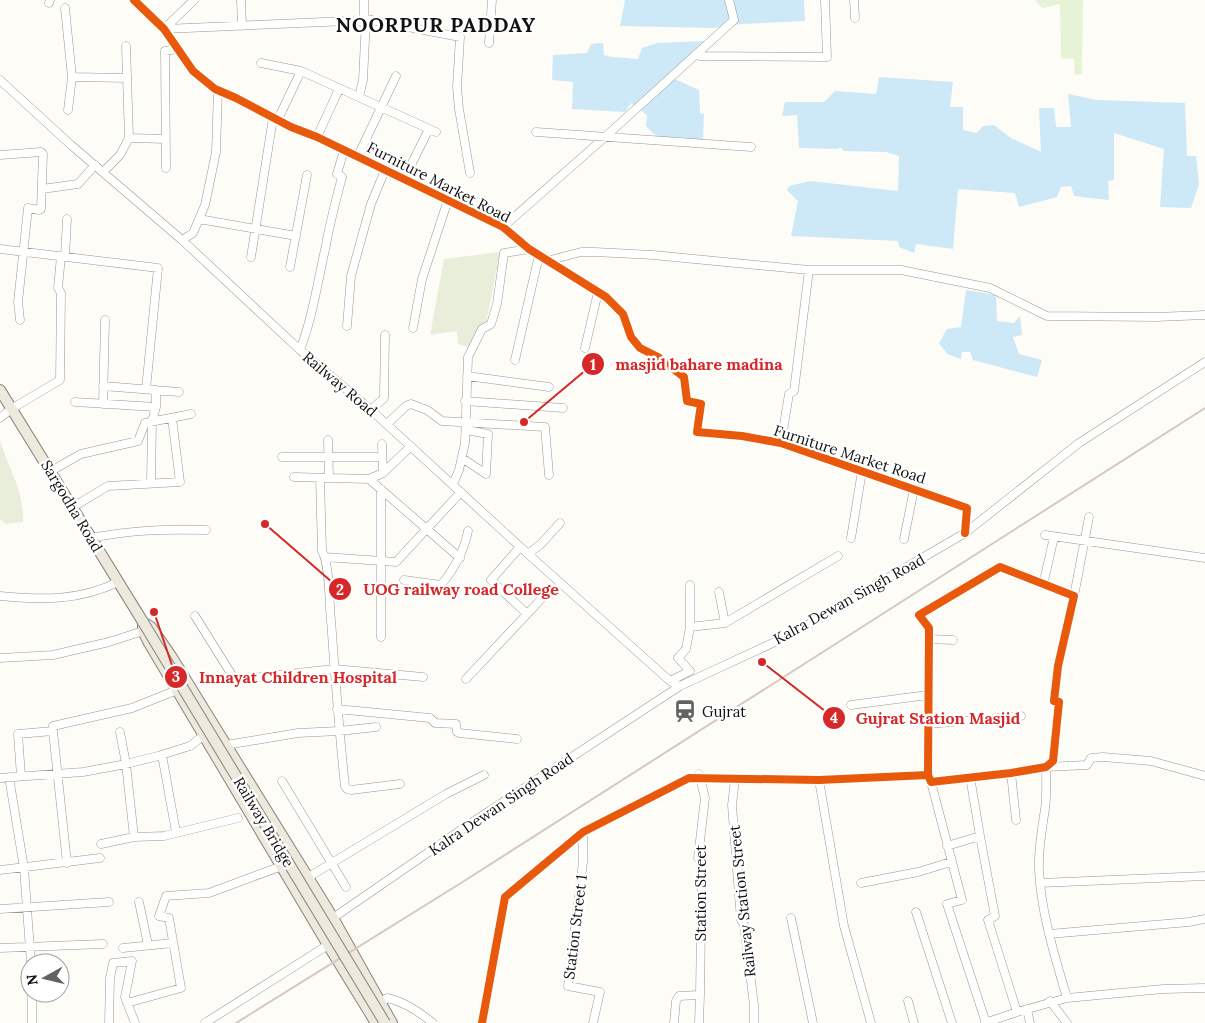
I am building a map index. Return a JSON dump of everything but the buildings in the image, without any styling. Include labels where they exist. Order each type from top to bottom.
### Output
[{"type":"main road","name":"Sargodha Road","points":[[0,390],[92,538],[143,626]]},
{"type":"main road","points":[[143,626],[177,690],[376,1023]]},
{"type":"main road","points":[[143,626],[151,627],[158,636],[333,918],[392,1023]]},
{"type":"main road","name":"Railway Bridge","points":[[143,626],[385,1023]]},
{"type":"street","name":"Furniture Market Road","points":[[134,0],[164,29],[193,71],[218,90],[503,227],[529,249],[606,297],[623,314],[631,337],[640,348],[658,357],[684,377],[687,401],[701,404],[696,432],[742,436],[781,443],[967,508],[965,534]]},
{"type":"street","points":[[164,29],[194,0]]},
{"type":"street","points":[[241,0],[242,26]]},
{"type":"street","points":[[358,97],[363,80],[364,0]]},
{"type":"street","points":[[489,42],[492,0]]},
{"type":"street","points":[[503,227],[734,20],[728,0]]},
{"type":"street","points":[[700,56],[827,57],[825,0]]},
{"type":"street","points":[[854,0],[855,18]]},
{"type":"street","points":[[65,8],[72,77],[68,110]]},
{"type":"street","points":[[164,29],[365,20],[460,37],[457,87],[470,173]]},
{"type":"street","points":[[102,172],[120,155],[129,138],[126,46]]},
{"type":"street","points":[[166,168],[165,51],[178,49]]},
{"type":"street","points":[[261,63],[301,71],[432,130],[404,179]]},
{"type":"street","points":[[251,257],[273,118],[280,116],[301,71]]},
{"type":"street","points":[[358,156],[396,76]]},
{"type":"street","points":[[72,77],[127,78]]},
{"type":"street","name":"Railway Road","points":[[0,80],[102,172],[182,240],[300,350],[387,424],[520,547],[670,681],[680,686]]},
{"type":"street","points":[[317,137],[339,89]]},
{"type":"street","points":[[182,240],[193,233],[205,205],[216,152],[218,90]]},
{"type":"street","points":[[536,132],[751,146]]},
{"type":"street","points":[[129,138],[166,139]]},
{"type":"street","points":[[300,350],[309,326],[342,177],[337,174],[344,150]]},
{"type":"street","points":[[0,154],[42,153],[40,210],[28,208],[18,302],[20,320]]},
{"type":"street","points":[[42,189],[78,184],[95,165]]},
{"type":"street","points":[[347,326],[350,276],[371,204],[385,170]]},
{"type":"street","points":[[290,267],[307,175]]},
{"type":"street","points":[[413,328],[422,279],[448,200]]},
{"type":"street","points":[[0,418],[11,409],[60,380],[61,293],[58,288],[68,219]]},
{"type":"street","points":[[199,219],[296,236]]},
{"type":"street","points":[[0,249],[158,268],[146,389]]},
{"type":"street","points":[[452,484],[459,470],[466,443],[468,357],[482,329],[490,324],[498,304],[504,253],[529,249]]},
{"type":"street","points":[[547,261],[581,252],[595,252],[653,255],[809,270],[901,270],[990,288],[1047,316],[1205,316]]},
{"type":"street","points":[[515,360],[539,255]]},
{"type":"street","points":[[781,443],[789,394],[794,391],[809,270]]},
{"type":"street","points":[[585,348],[598,292]]},
{"type":"street","points":[[104,404],[105,320]]},
{"type":"street","points":[[371,410],[384,398],[385,335]]},
{"type":"street","name":"Kalra Dewan Singh Road","points":[[333,918],[471,823],[680,686],[792,634],[965,534],[1079,443],[1205,362]]},
{"type":"street","points":[[467,376],[549,387]]},
{"type":"street","points":[[103,386],[179,392]]},
{"type":"street","points":[[151,483],[152,422],[156,407],[156,390]]},
{"type":"street","points":[[466,401],[563,408]]},
{"type":"street","points":[[75,402],[156,407]]},
{"type":"street","points":[[387,424],[406,406],[411,404],[427,410],[442,421],[545,427],[549,475]]},
{"type":"street","points":[[51,471],[81,454],[136,442],[145,423],[190,414]]},
{"type":"street","points":[[73,507],[108,486],[180,482],[172,418]]},
{"type":"street","points":[[462,458],[486,474],[488,434],[466,430]]},
{"type":"street","points":[[328,440],[322,552],[325,557],[345,786],[347,789],[400,784]]},
{"type":"street","points":[[382,444],[382,474]]},
{"type":"street","points":[[294,477],[369,479],[382,474],[411,446]]},
{"type":"street","points":[[282,456],[382,457]]},
{"type":"street","points":[[851,538],[862,471]]},
{"type":"street","points":[[369,479],[460,558]]},
{"type":"street","points":[[381,489],[381,637]]},
{"type":"street","points":[[904,539],[914,489]]},
{"type":"street","points":[[325,557],[396,562],[461,492]]},
{"type":"street","points":[[1067,998],[1049,934],[1039,868],[1041,835],[1046,807],[1046,767],[1053,760],[1059,702],[1054,701],[1058,666],[1089,517]]},
{"type":"street","points":[[528,554],[541,544],[560,523]]},
{"type":"street","points":[[92,538],[122,532],[156,529],[206,530]]},
{"type":"street","points":[[404,580],[441,585],[465,548],[468,531]]},
{"type":"street","points":[[1045,536],[1205,558]]},
{"type":"street","points":[[1043,585],[1054,537]]},
{"type":"street","points":[[520,547],[491,580],[527,614]]},
{"type":"street","points":[[690,627],[725,623],[838,556]]},
{"type":"street","points":[[1074,596],[1000,567],[919,615],[929,628],[928,724],[930,778],[962,900],[947,904],[985,1023],[996,1021],[1027,1008],[1067,998],[1205,988]]},
{"type":"street","points":[[0,596],[32,599],[71,597],[101,591],[118,582]]},
{"type":"street","points":[[670,681],[690,671],[678,658],[686,649],[690,627],[690,584]]},
{"type":"street","points":[[719,592],[725,623]]},
{"type":"street","points":[[466,679],[544,596]]},
{"type":"street","points":[[195,616],[235,680],[334,669],[423,677]]},
{"type":"street","points":[[0,658],[53,655],[109,642],[143,626]]},
{"type":"street","points":[[929,640],[954,640]]},
{"type":"street","points":[[67,862],[53,726],[132,708],[177,690]]},
{"type":"street","points":[[851,705],[928,694]]},
{"type":"street","points":[[337,709],[430,718],[435,722],[456,724],[457,732],[459,733],[517,738]]},
{"type":"street","points":[[928,724],[1022,716]]},
{"type":"street","points":[[226,745],[298,733],[376,727]]},
{"type":"street","points":[[22,776],[18,734],[54,731]]},
{"type":"street","points":[[120,732],[126,764],[134,837]]},
{"type":"street","points":[[0,778],[83,772],[126,764],[190,746],[204,735]]},
{"type":"street","points":[[162,755],[176,832]]},
{"type":"street","points":[[482,1023],[505,897],[583,832],[689,778],[699,776],[818,780],[970,777],[1086,764],[1091,758],[1103,757],[1151,761],[1205,776]]},
{"type":"street","points":[[1011,773],[1016,820]]},
{"type":"street","points":[[307,878],[446,794],[484,775]]},
{"type":"street","name":"Station Street","points":[[699,776],[705,798],[698,858],[702,858],[700,995]]},
{"type":"street","points":[[9,777],[24,868],[30,953]]},
{"type":"street","points":[[970,777],[995,916],[988,920],[1016,1012]]},
{"type":"street","name":"Railway Station Street","points":[[735,778],[732,805],[741,920],[744,925],[754,1005],[754,1023]]},
{"type":"street","points":[[818,780],[844,926],[871,1023]]},
{"type":"street","points":[[282,781],[346,887]]},
{"type":"street","points":[[100,844],[134,837],[164,836],[238,818]]},
{"type":"street","name":"Station Street 1","points":[[583,832],[583,862],[568,986],[600,992],[593,1023]]},
{"type":"street","points":[[947,846],[980,836]]},
{"type":"street","points":[[0,870],[100,858]]},
{"type":"street","points":[[862,883],[918,872],[951,862]]},
{"type":"street","points":[[127,1003],[181,988],[169,918],[159,916],[166,896],[209,893],[282,866]]},
{"type":"street","points":[[1040,883],[1205,876]]},
{"type":"street","points":[[0,909],[109,902]]},
{"type":"street","points":[[139,902],[148,945]]},
{"type":"street","points":[[916,912],[952,1023]]},
{"type":"street","points":[[791,918],[813,1023]]},
{"type":"street","points":[[1049,934],[1205,919]]},
{"type":"street","points":[[123,948],[173,943]]},
{"type":"street","points":[[0,948],[103,944]]},
{"type":"street","points":[[205,1023],[328,945]]},
{"type":"street","points":[[109,1023],[110,978],[113,962],[132,961],[125,998],[135,1023]]},
{"type":"street","points":[[674,1023],[676,1001],[679,996],[700,995],[699,1023]]},
{"type":"street","points":[[380,1003],[387,998],[398,1001],[417,1011],[433,1023]]},
{"type":"street","points":[[908,1001],[914,1023]]},
{"type":"street","points":[[1050,1001],[1067,1023]]},
{"type":"street","points":[[32,1003],[32,1023]]},
{"type":"street","points":[[1027,1008],[1030,1023]]},
{"type":"green space","points":[[1035,0],[1083,0],[1082,74],[1075,75],[1074,59],[1061,58],[1060,4],[1042,8]]},
{"type":"green space","points":[[500,252],[486,324],[468,347],[458,344],[457,331],[430,335],[444,259]]},
{"type":"green space","points":[[0,440],[19,490],[23,522],[6,524],[0,519]]},
{"type":"water","points":[[625,0],[804,0],[805,21],[742,24],[713,28],[620,26]]},
{"type":"water","points":[[706,41],[668,76],[699,90],[700,113],[704,114],[703,141],[681,137],[660,138],[646,126],[647,115],[631,103],[625,112],[572,109],[573,82],[552,80],[553,55],[587,53],[591,44],[603,43],[604,55],[638,59],[642,48],[657,43]]},
{"type":"water","points":[[879,77],[953,82],[950,107],[963,107],[963,130],[977,133],[983,126],[994,125],[1011,138],[1041,152],[1039,108],[1054,108],[1056,127],[1071,127],[1068,94],[1097,100],[1185,103],[1187,156],[1196,156],[1199,184],[1191,208],[1160,207],[1164,149],[1114,133],[1114,180],[1108,181],[1109,200],[1074,196],[1071,186],[1061,187],[1057,197],[1019,207],[1015,193],[958,189],[953,249],[916,244],[914,253],[899,247],[898,241],[791,236],[798,201],[787,190],[789,186],[810,181],[898,191],[899,156],[886,152],[844,151],[840,147],[838,149],[799,148],[797,115],[782,116],[785,102],[824,102],[835,91],[876,94]]},
{"type":"water","points":[[966,290],[996,295],[997,321],[1014,323],[1020,316],[1022,335],[1013,337],[1019,354],[1042,360],[1037,377],[973,360],[970,352],[962,352],[961,359],[947,354],[939,343],[947,329],[961,327]]},
{"type":"railway","points":[[236,1023],[461,883],[1205,408]]},
{"type":"cycle path","points":[[134,0],[164,29],[193,71],[215,89],[503,227],[529,249],[606,297],[623,314],[631,337],[640,348],[658,357],[684,377],[687,401],[701,404],[697,432],[742,436],[781,443],[967,508],[965,533]]},
{"type":"cycle path","points":[[482,1023],[505,897],[583,832],[689,778],[819,780],[928,775],[931,782],[1046,767],[1053,761],[1059,702],[1054,701],[1058,666],[1074,596],[1000,567],[919,615],[929,628],[928,775]]},
{"type":"place","name":"masjid bahare madina","points":[[524,422]]},
{"type":"place","name":"UOG railway road College","points":[[265,524]]},
{"type":"place","name":"Innayat Children Hospital","points":[[154,612]]},
{"type":"place","name":"Gujrat Station Masjid","points":[[762,662]]},
{"type":"place","name":"Gujrat","points":[[685,711]]},
{"type":"district","name":"NOORPUR PADDAY","points":[[436,24]]}]
